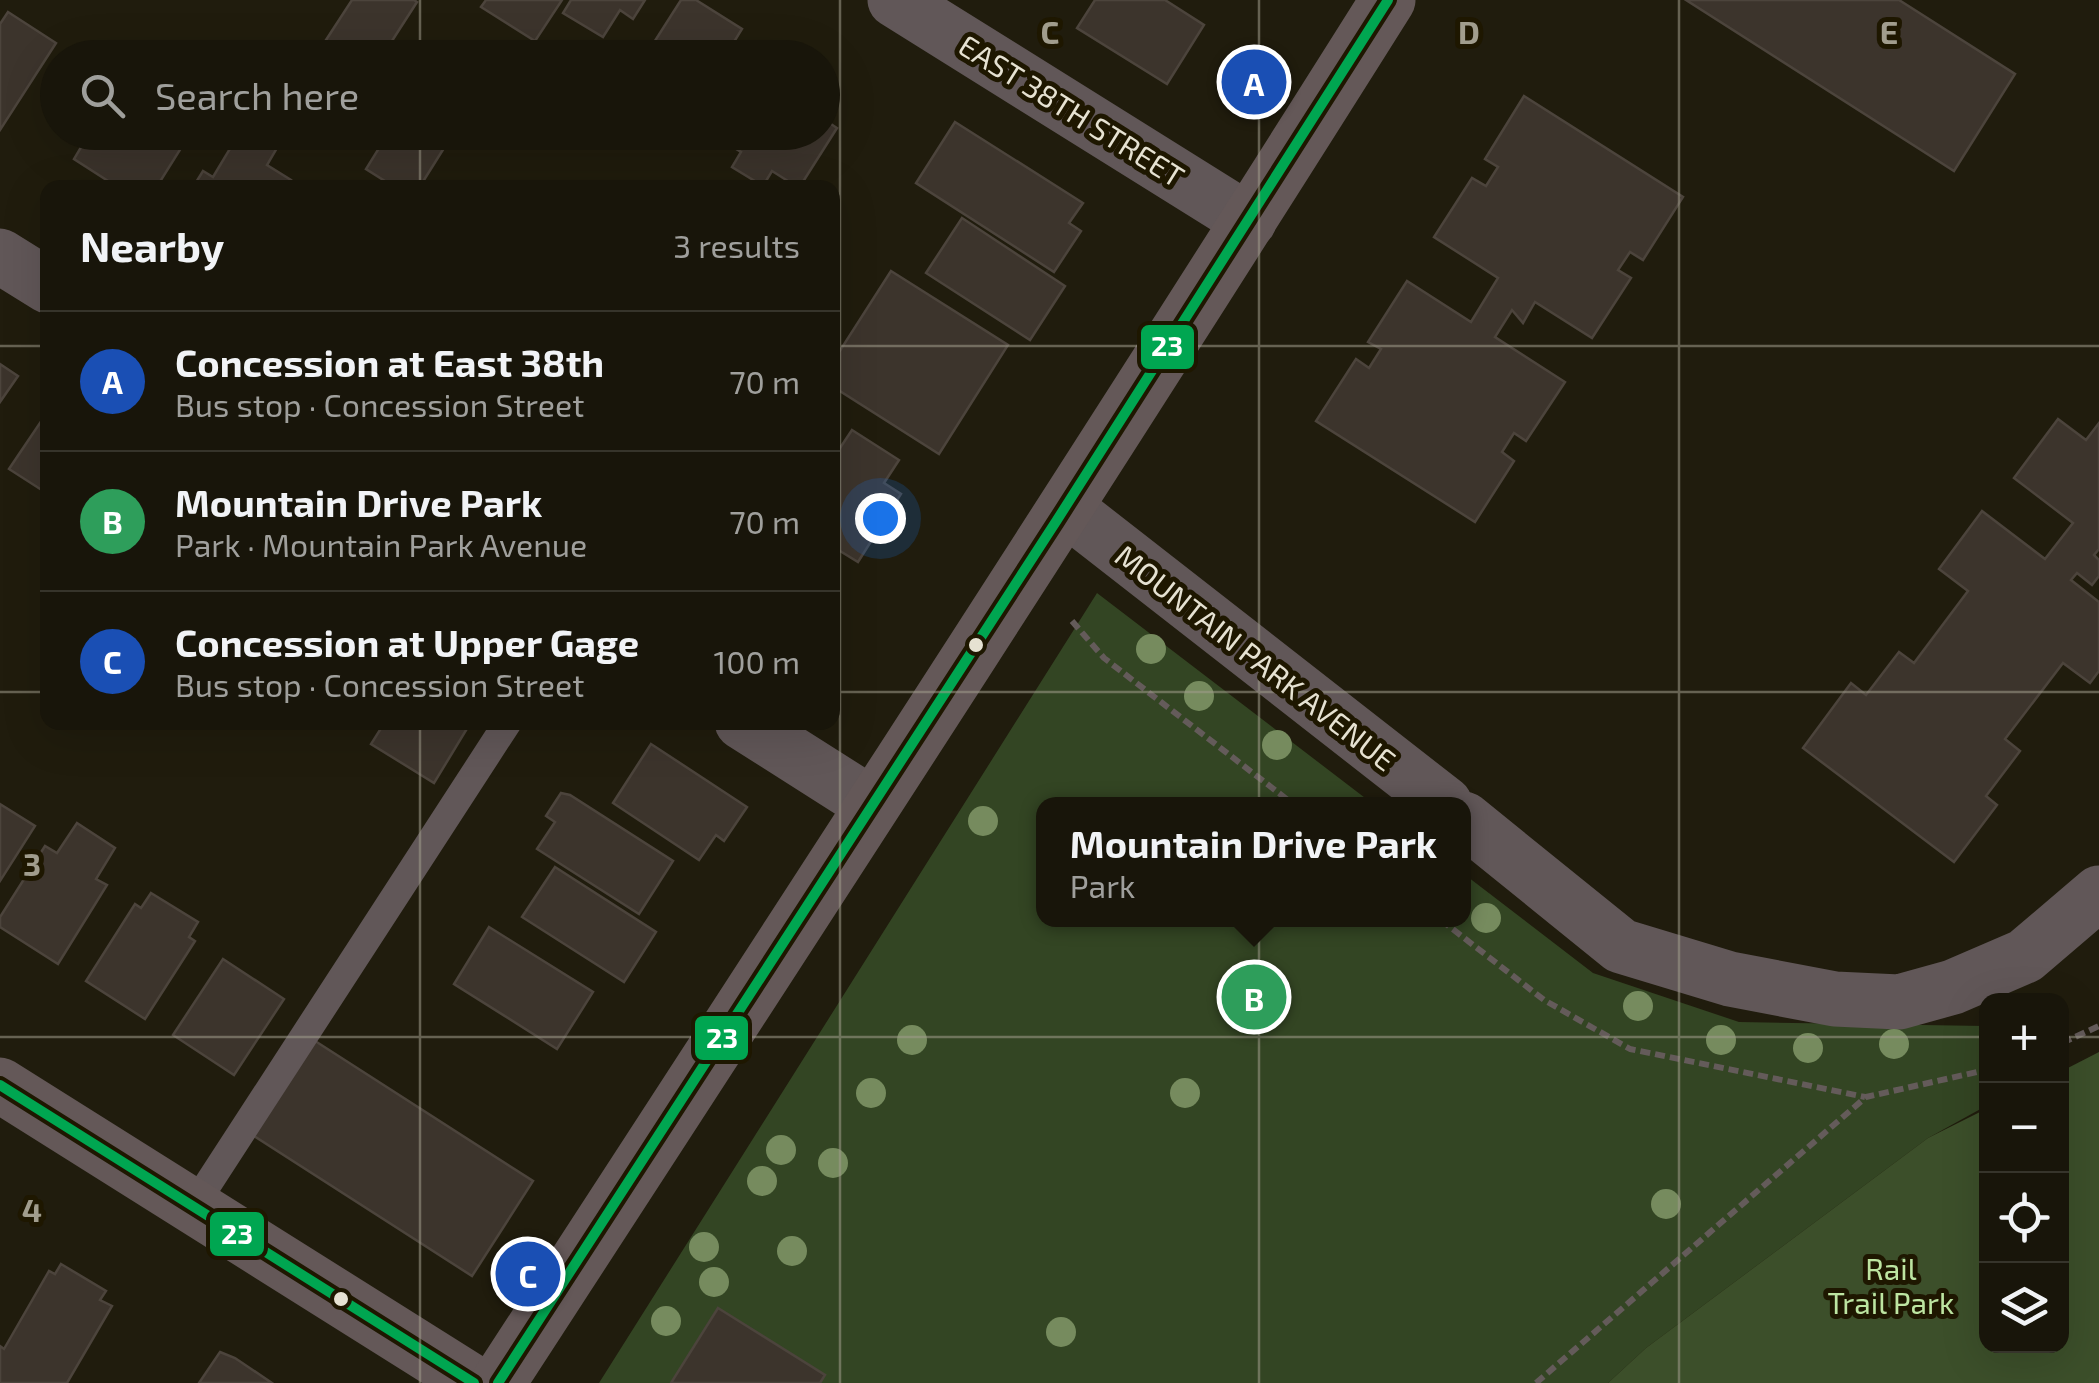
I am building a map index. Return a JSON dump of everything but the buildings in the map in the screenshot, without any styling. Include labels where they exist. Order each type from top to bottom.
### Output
[{"type":"main road","points":[[498,1383],[1066,509],[1388,0]]},
{"type":"main road","points":[[0,1085],[474,1383]]},
{"type":"street","name":"EAST 38TH STREET","points":[[895,0],[1249,220]]},
{"type":"street","points":[[0,256],[40,281]]},
{"type":"street","name":"MOUNTAIN PARK AVENUE","points":[[1066,509],[1436,797]]},
{"type":"street","points":[[755,730],[872,804]]},
{"type":"street","points":[[1471,825],[1621,946],[1730,979],[1835,999],[1899,1002],[1953,987],[2026,956],[2099,893]]},
{"type":"lane","points":[[193,1207],[503,730]]},
{"type":"path","points":[[1072,621],[1104,658],[1284,797]]},
{"type":"path","points":[[1449,927],[1544,1000],[1630,1049],[1866,1097],[1979,1072]]},
{"type":"path","points":[[2069,1040],[2099,1026]]},
{"type":"path","points":[[1536,1383],[1866,1097]]},
{"type":"green space","points":[[1097,593],[1364,797],[1036,797],[1036,927],[1471,927],[1471,879],[1593,973],[1739,1022],[1979,1026],[1979,1110],[1928,1138],[1646,1348],[1608,1383],[599,1383]]},
{"type":"green space","name":"Rail Trail Park","points":[[2099,1052],[2099,1383],[1608,1383],[1646,1348],[1928,1138],[1979,1112],[1979,1353],[2069,1353],[2069,1067]]},
{"type":"transit line","name":"23","points":[[498,1383],[1057,520],[1388,0]]},
{"type":"transit line","name":"23","points":[[0,1085],[474,1383]]},
{"type":"place","name":"Concession at East 38th","points":[[1254,82]]},
{"type":"place","name":"Mountain Drive Park","points":[[1254,997]]},
{"type":"place","name":"Concession at Upper Gage","points":[[528,1274]]}]
